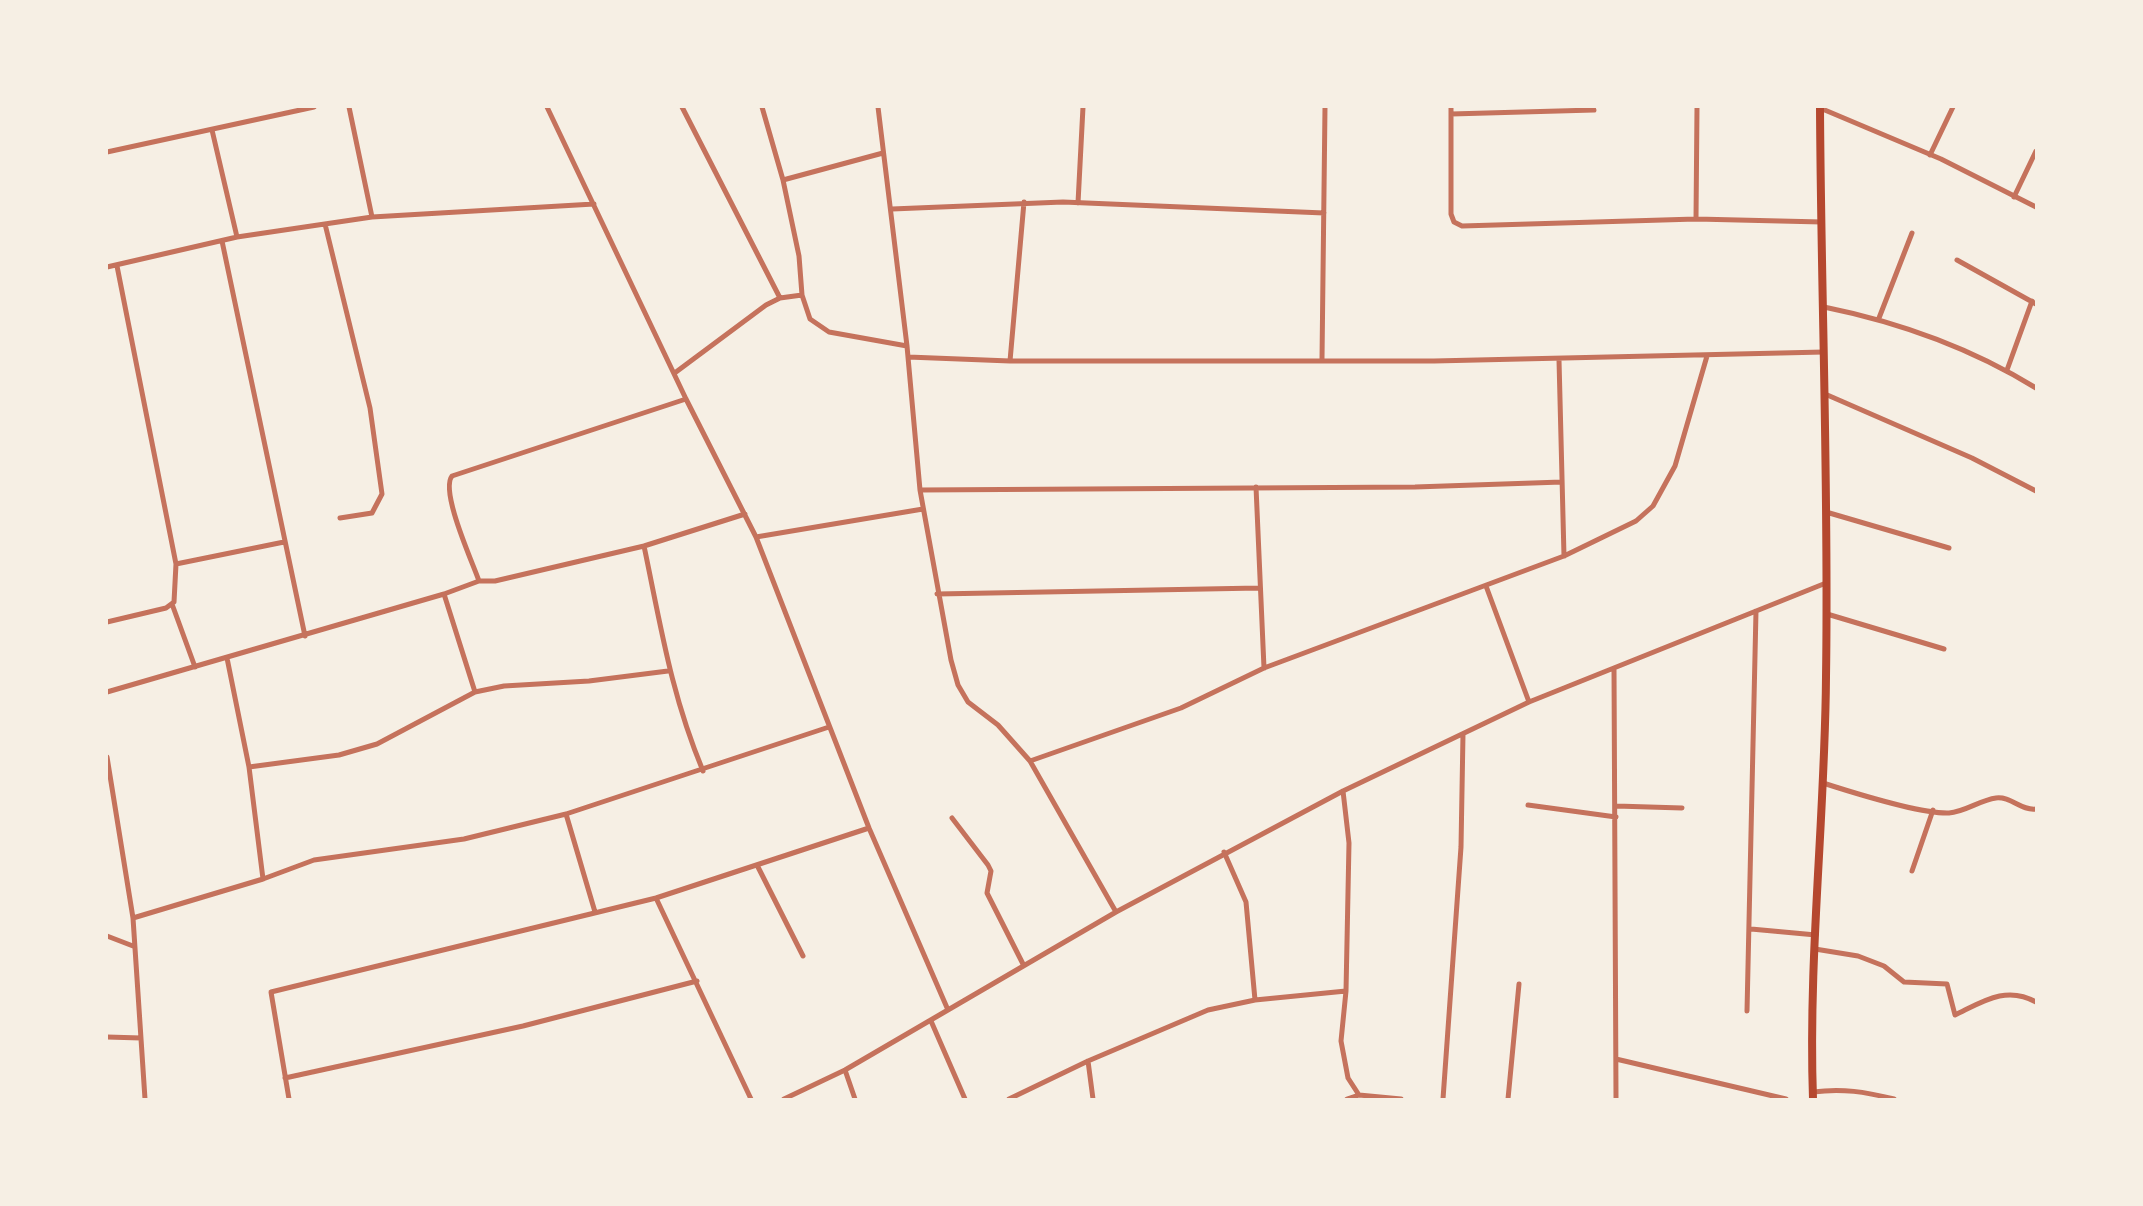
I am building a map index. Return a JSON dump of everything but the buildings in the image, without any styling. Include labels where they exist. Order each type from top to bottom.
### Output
[{"type":"main road","points":[[1813,1096],[1815,949],[1827,614],[1820,107]]},
{"type":"street","points":[[107,145],[107,152],[314,107]]},
{"type":"street","points":[[349,107],[372,217]]},
{"type":"street","points":[[547,107],[676,372],[686,399],[756,537],[869,828],[948,1010]]},
{"type":"street","points":[[682,107],[779,298]]},
{"type":"street","points":[[762,107],[783,180],[799,256],[802,295],[810,318],[829,332],[907,346]]},
{"type":"street","points":[[878,107],[892,209],[920,490],[937,594],[958,685],[968,702],[998,725],[1031,761],[1116,912]]},
{"type":"street","points":[[1078,203],[1083,107]]},
{"type":"street","points":[[1322,359],[1325,107]]},
{"type":"street","points":[[1696,219],[1697,107]]},
{"type":"street","points":[[1820,107],[1930,155],[2036,207]]},
{"type":"street","points":[[1930,155],[1953,107]]},
{"type":"street","points":[[1594,110],[1451,110],[1451,214],[1454,222],[1462,226],[1696,219],[1822,222]]},
{"type":"street","points":[[212,130],[237,237]]},
{"type":"street","points":[[2014,197],[2036,151]]},
{"type":"street","points":[[783,180],[883,153]]},
{"type":"street","points":[[892,209],[1024,202],[1324,213]]},
{"type":"street","points":[[1010,361],[1024,202]]},
{"type":"street","points":[[107,267],[237,237],[372,217],[594,204]]},
{"type":"street","points":[[325,224],[370,408],[382,495],[372,513],[340,518]]},
{"type":"street","points":[[1879,318],[1912,233]]},
{"type":"street","points":[[222,241],[266,439],[284,542],[305,636]]},
{"type":"street","points":[[1957,260],[2034,303],[2007,370]]},
{"type":"street","points":[[117,266],[176,564],[172,604],[195,667]]},
{"type":"street","points":[[676,372],[779,298],[802,295]]},
{"type":"street","points":[[1824,307],[1879,318],[2007,370],[2036,388]]},
{"type":"street","points":[[908,357],[1010,361],[1559,360],[1824,352]]},
{"type":"street","points":[[1031,761],[1181,708],[1264,668],[1486,586],[1628,526],[1653,506],[1675,466],[1706,356]]},
{"type":"street","points":[[1559,360],[1564,555]]},
{"type":"street","points":[[1825,394],[1972,458],[2036,491]]},
{"type":"street","points":[[479,581],[452,505],[448,485],[452,475],[686,399]]},
{"type":"street","points":[[920,490],[1493,486],[1562,482]]},
{"type":"street","points":[[1256,487],[1264,668]]},
{"type":"street","points":[[756,537],[923,509]]},
{"type":"street","points":[[1826,512],[1949,548]]},
{"type":"street","points":[[107,692],[305,636],[479,581],[495,581],[644,546],[745,514]]},
{"type":"street","points":[[176,564],[284,542]]},
{"type":"street","points":[[644,546],[668,671],[679,712],[703,771]]},
{"type":"street","points":[[784,1099],[845,1070],[1023,964],[1224,852],[1343,791],[1530,702],[1827,583]]},
{"type":"street","points":[[1486,586],[1530,702]]},
{"type":"street","points":[[937,594],[1259,588]]},
{"type":"street","points":[[444,594],[475,692]]},
{"type":"street","points":[[107,622],[172,604]]},
{"type":"street","points":[[1747,1011],[1751,929],[1756,611]]},
{"type":"street","points":[[1827,614],[1944,649]]},
{"type":"street","points":[[227,658],[249,767],[263,879]]},
{"type":"street","points":[[1614,667],[1616,1099]]},
{"type":"street","points":[[249,767],[339,755],[377,744],[475,692],[504,686],[589,681],[668,671]]},
{"type":"street","points":[[133,918],[263,879],[314,860],[464,839],[566,814],[703,771],[829,727]]},
{"type":"street","points":[[1443,1099],[1461,848],[1463,734]]},
{"type":"street","points":[[107,757],[133,918],[145,1099]]},
{"type":"street","points":[[1823,783],[1950,813],[1997,797],[2010,800],[2023,808],[2036,809]]},
{"type":"street","points":[[1343,791],[1349,844],[1346,991],[1341,1041],[1343,1064],[1359,1095]]},
{"type":"street","points":[[1528,805],[1616,817]]},
{"type":"street","points":[[1616,806],[1682,808]]},
{"type":"street","points":[[1912,871],[1933,810]]},
{"type":"street","points":[[566,814],[595,912]]},
{"type":"street","points":[[952,818],[988,865],[987,893],[1023,964]]},
{"type":"street","points":[[289,1099],[271,992],[656,898],[758,867],[869,828]]},
{"type":"street","points":[[1224,852],[1247,902],[1255,1000]]},
{"type":"street","points":[[758,867],[803,956]]},
{"type":"street","points":[[656,898],[751,1099]]},
{"type":"street","points":[[1751,929],[1816,935]]},
{"type":"street","points":[[107,936],[133,946]]},
{"type":"street","points":[[1815,949],[1858,956],[1884,966],[1904,982],[1947,984],[1955,1015],[1995,995],[2023,995],[2036,1002]]},
{"type":"street","points":[[285,1078],[523,1026],[697,981]]},
{"type":"street","points":[[1508,1099],[1519,984]]},
{"type":"street","points":[[1009,1099],[1088,1060],[1208,1010],[1255,1000],[1346,991]]},
{"type":"street","points":[[931,1021],[965,1099]]},
{"type":"street","points":[[107,1037],[141,1038]]},
{"type":"street","points":[[1616,1059],[1747,1096],[1786,1099]]},
{"type":"street","points":[[1088,1060],[1093,1099]]},
{"type":"street","points":[[845,1070],[855,1099]]},
{"type":"street","points":[[1813,1096],[1838,1088],[1861,1090],[1894,1099]]},
{"type":"street","points":[[1346,1099],[1359,1095],[1401,1099]]}]
